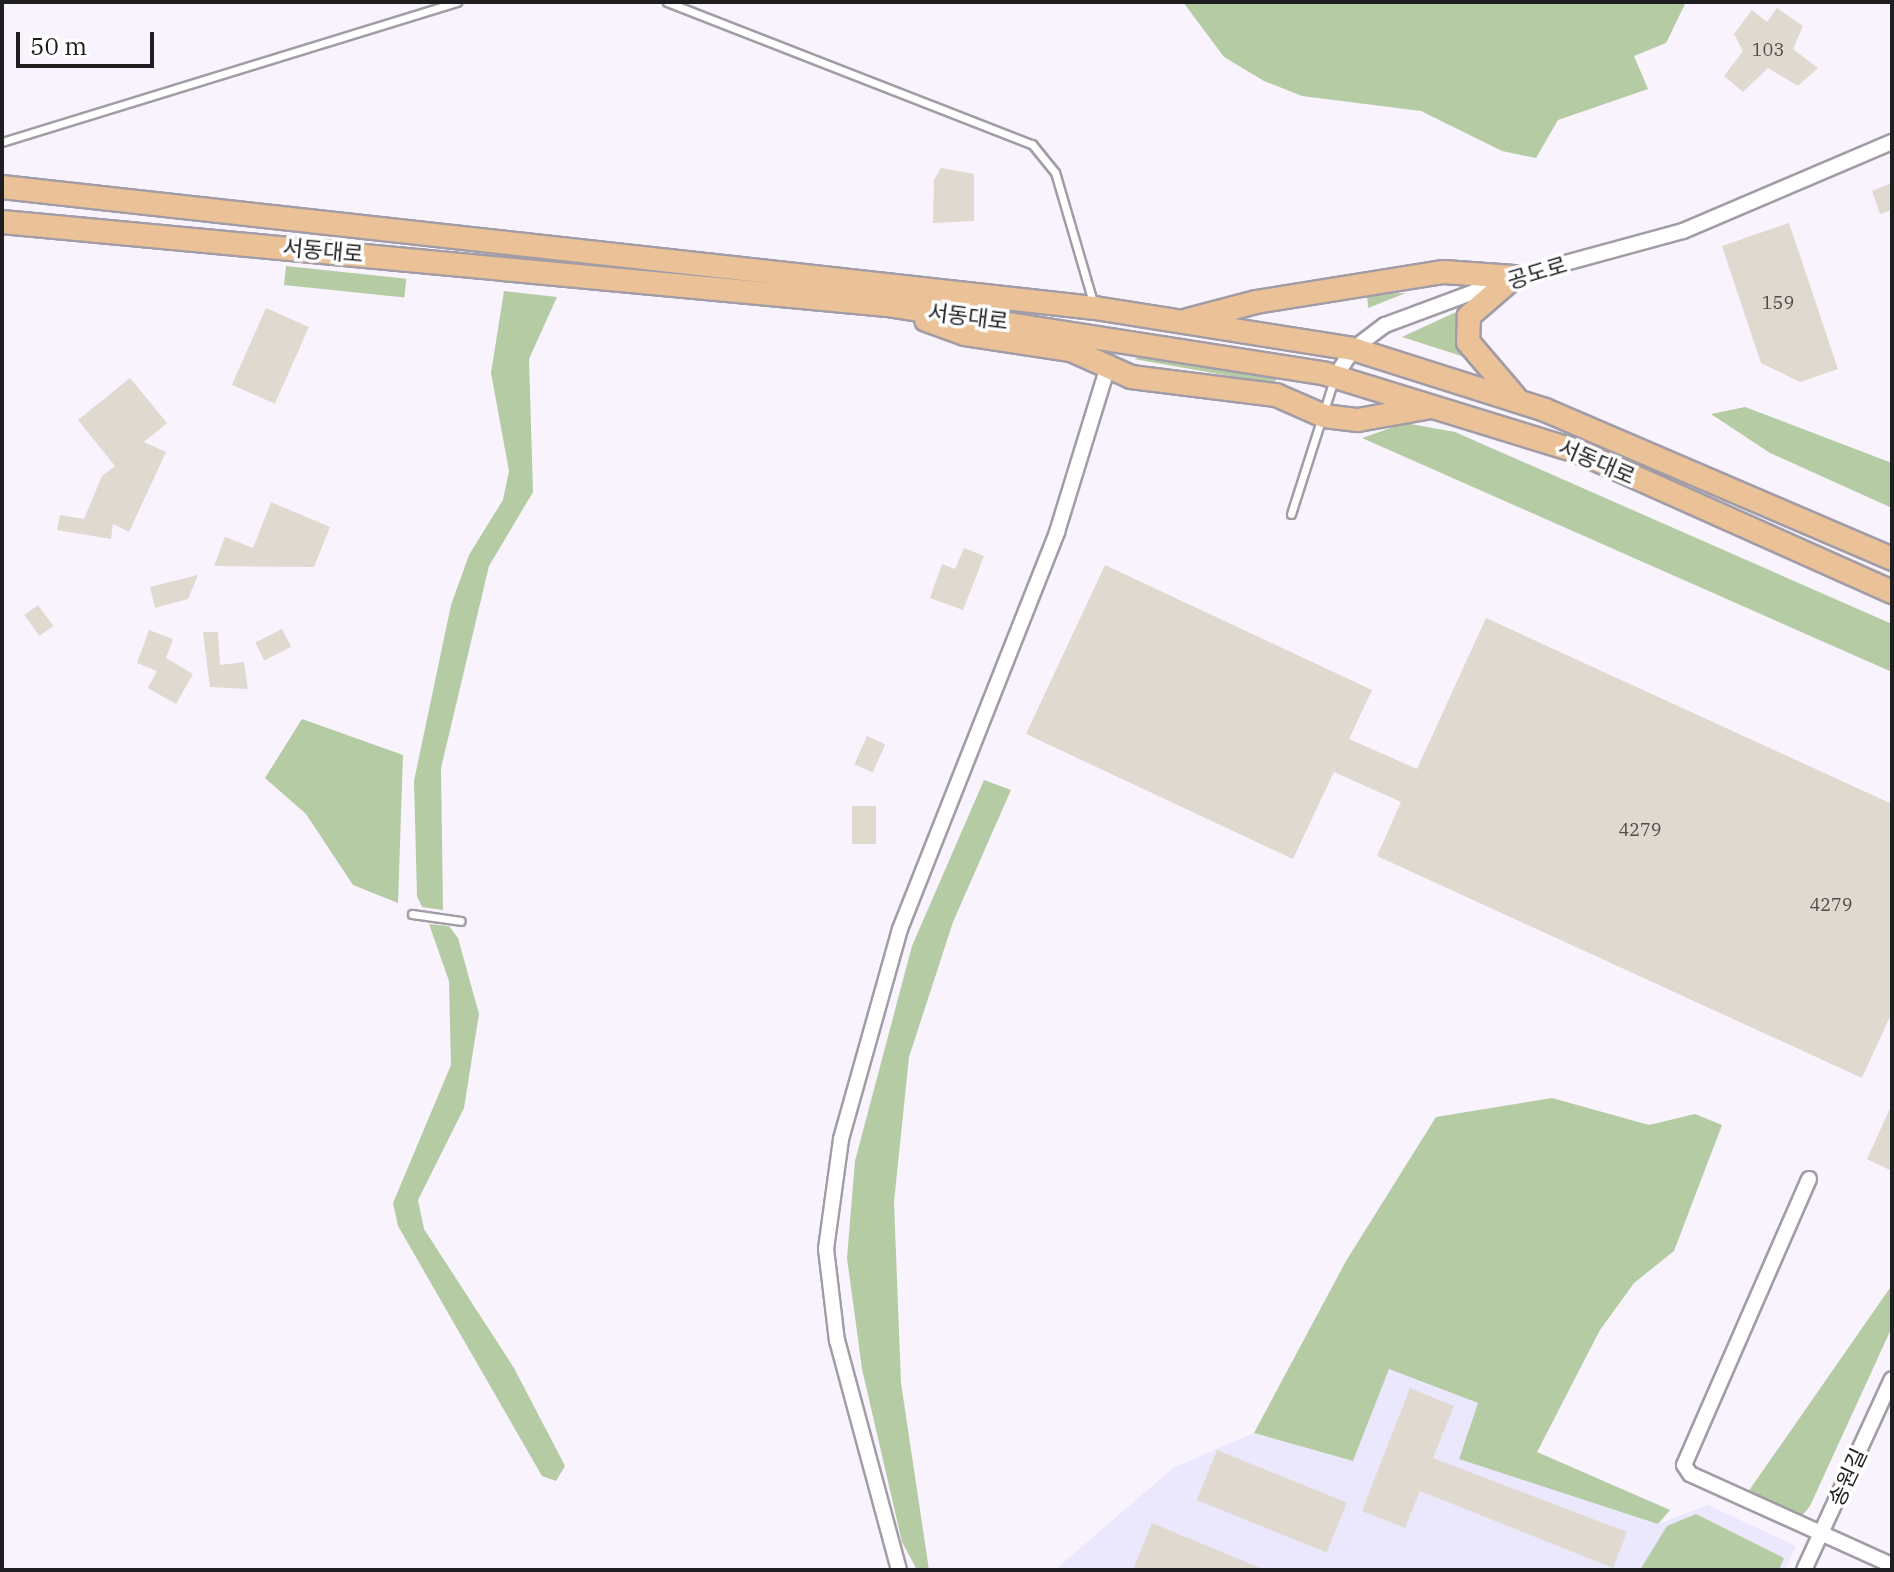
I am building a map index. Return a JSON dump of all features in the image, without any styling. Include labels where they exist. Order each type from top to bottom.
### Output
[{"type":"main road","name":"서동대로","points":[[2,187],[1095,308],[1353,349],[1519,400],[1892,559]]},
{"type":"main road","name":"서동대로","points":[[2,222],[887,305],[1335,377],[1447,406],[1579,452],[1892,592]]},
{"type":"main road","points":[[1180,323],[1269,299],[1444,272],[1514,277]]},
{"type":"main road","points":[[1514,277],[1469,316],[1468,342],[1519,400]]},
{"type":"main road","points":[[887,305],[965,334],[1071,350],[1109,363],[1131,377],[1276,395],[1324,416],[1358,420],[1447,406]]},
{"type":"street","name":"공도로","points":[[1335,377],[1353,349],[1385,325],[1514,277],[1683,231],[1892,142]]},
{"type":"street","points":[[899,1570],[837,1341],[826,1249],[841,1139],[900,929],[1057,532],[1109,363]]},
{"type":"street","points":[[1809,1179],[1684,1465],[1690,1474],[1821,1533]]},
{"type":"street","name":"송원길","points":[[1804,1570],[1892,1379]]},
{"type":"street","name":"송원길","points":[[1821,1533],[1892,1565]]},
{"type":"lane","points":[[2,142],[457,2]]},
{"type":"lane","points":[[667,2],[1032,144],[1055,172],[1095,308]]},
{"type":"lane","name":"공도로","points":[[1291,514],[1335,377]]},
{"type":"lane","points":[[412,914],[461,921]]},
{"type":"shaded area","points":[[1388,1369],[1478,1403],[1459,1458],[1658,1524],[1708,1505],[1796,1546],[1785,1570],[1055,1570],[1173,1468],[1254,1433],[1353,1461]]},
{"type":"green space","points":[[1183,2],[1686,2],[1666,43],[1634,56],[1648,89],[1558,120],[1536,158],[1502,151],[1421,111],[1302,96],[1264,81],[1224,57]]},
{"type":"green space","points":[[286,266],[406,279],[404,298],[284,285]]},
{"type":"green space","points":[[504,291],[557,297],[529,359],[533,492],[489,566],[441,768],[443,910],[422,907],[417,896],[414,781],[451,605],[469,555],[503,500],[509,471],[491,373]]},
{"type":"green space","points":[[1406,293],[1368,308],[1367,294]]},
{"type":"green space","points":[[1469,306],[1477,361],[1402,337]]},
{"type":"green space","points":[[1145,356],[1277,374],[1275,384],[1134,359]]},
{"type":"green space","points":[[1745,407],[1892,463],[1892,508],[1770,453],[1711,414]]},
{"type":"green space","points":[[1405,423],[1455,432],[1892,624],[1892,672],[1362,438]]},
{"type":"green space","points":[[302,719],[403,755],[398,903],[353,885],[306,814],[265,778]]},
{"type":"green space","points":[[984,780],[1011,790],[953,922],[909,1057],[894,1202],[901,1383],[929,1570],[917,1570],[902,1542],[862,1369],[847,1258],[855,1161],[912,946]]},
{"type":"green space","points":[[429,924],[449,926],[458,938],[479,1014],[464,1108],[418,1200],[424,1229],[514,1368],[565,1466],[556,1481],[542,1476],[398,1226],[393,1203],[451,1065],[449,981]]},
{"type":"green space","points":[[1552,1098],[1649,1125],[1695,1114],[1722,1125],[1674,1251],[1634,1283],[1600,1330],[1537,1452],[1670,1510],[1658,1524],[1459,1459],[1478,1403],[1389,1369],[1353,1461],[1254,1433],[1346,1261],[1436,1117]]},
{"type":"green space","points":[[1892,1285],[1892,1327],[1810,1506],[1801,1517],[1748,1492]]},
{"type":"green space","points":[[1696,1514],[1784,1558],[1779,1570],[1640,1570],[1667,1526]]},
{"type":"building","points":[[1777,8],[1803,26],[1793,49],[1818,68],[1798,86],[1768,68],[1743,92],[1724,76],[1743,51],[1734,34],[1752,10],[1767,22]]},
{"type":"building","points":[[941,168],[974,174],[974,221],[933,223],[934,180]]},
{"type":"building","points":[[1892,183],[1892,210],[1880,214],[1872,191]]},
{"type":"building","points":[[1789,223],[1838,369],[1800,382],[1761,363],[1722,246]]},
{"type":"building","points":[[266,308],[309,327],[275,404],[232,385]]},
{"type":"building","points":[[130,378],[167,423],[144,442],[166,452],[129,532],[113,524],[111,539],[57,530],[60,515],[84,519],[102,476],[115,466],[78,420]]},
{"type":"building","points":[[271,502],[330,527],[314,567],[214,566],[225,537],[253,548]]},
{"type":"building","points":[[964,548],[984,556],[963,610],[930,598],[942,564],[955,569]]},
{"type":"building","points":[[1105,565],[1372,690],[1349,739],[1417,769],[1486,618],[1892,804],[1892,1012],[1862,1078],[1377,856],[1401,802],[1334,772],[1293,859],[1026,734]]},
{"type":"building","points":[[198,575],[188,599],[155,608],[150,587]]},
{"type":"building","points":[[38,605],[53,626],[40,636],[24,615]]},
{"type":"building","points":[[282,629],[291,647],[264,660],[255,643]]},
{"type":"building","points":[[149,630],[173,639],[166,658],[193,674],[176,704],[148,688],[157,671],[137,663]]},
{"type":"building","points":[[203,632],[218,632],[220,665],[244,662],[248,689],[210,687]]},
{"type":"building","points":[[867,736],[885,744],[873,772],[854,764]]},
{"type":"building","points":[[852,806],[876,806],[876,844],[852,844]]},
{"type":"building","points":[[1892,1104],[1892,1171],[1867,1159]]},
{"type":"building","points":[[1410,1388],[1454,1406],[1433,1458],[1627,1532],[1613,1568],[1420,1491],[1405,1528],[1362,1511]]},
{"type":"building","points":[[1217,1450],[1347,1502],[1327,1553],[1197,1500]]},
{"type":"building","points":[[1152,1523],[1265,1570],[1133,1570]]}]
